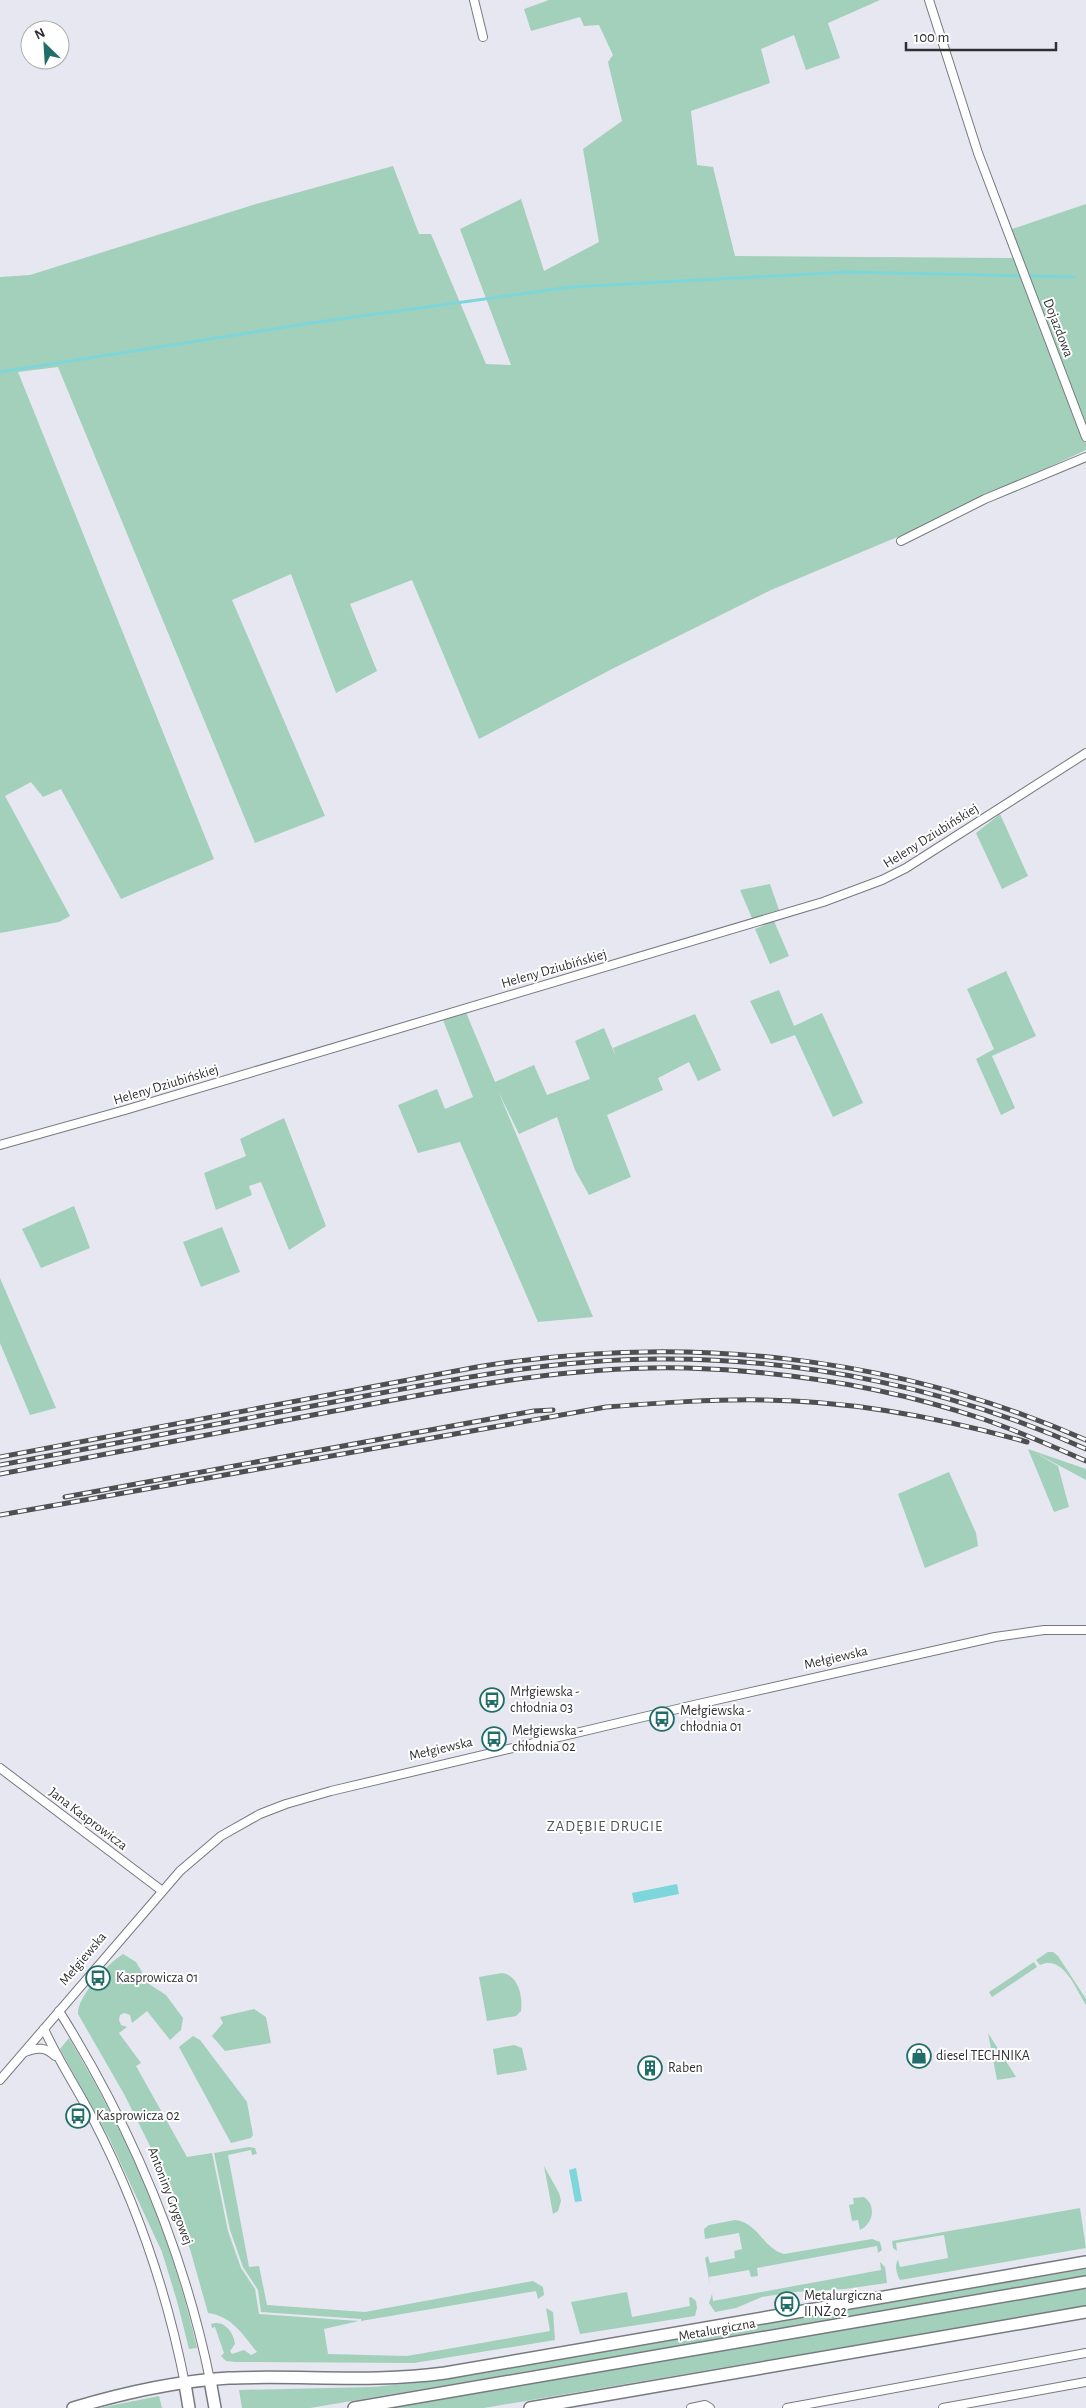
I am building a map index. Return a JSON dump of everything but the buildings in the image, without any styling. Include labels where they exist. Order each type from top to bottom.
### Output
[{"type":"main road","points":[[73,2408],[124,2395],[210,2380],[412,2378],[1086,2262]]},
{"type":"main road","name":"Metalurgiczna","points":[[354,2408],[1086,2282]]},
{"type":"main road","points":[[530,2408],[1086,2312]]},
{"type":"main road","name":"Antoniny Grygowej","points":[[210,2380],[215,2408]]},
{"type":"main road","points":[[184,2384],[189,2408]]},
{"type":"main road","points":[[545,2408],[561,2403]]},
{"type":"street","points":[[474,0],[483,36]]},
{"type":"street","name":"Dojazdowa","points":[[930,0],[974,142],[1086,437]]},
{"type":"street","points":[[901,540],[985,499],[1086,457]]},
{"type":"street","name":"Heleny Dziubińskiej","points":[[0,1145],[125,1110],[823,902],[903,870],[1086,753]]},
{"type":"street","name":"Mełgiewska","points":[[0,2080],[161,1890],[199,1853],[227,1833],[274,1808],[314,1795],[650,1715],[995,1637],[1028,1632],[1086,1630]]},
{"type":"street","name":"Jana Kasprowicza","points":[[0,1768],[161,1890]]},
{"type":"street","name":"Antoniny Grygowej","points":[[59,2011],[109,2095],[151,2183],[182,2268],[197,2321],[210,2380]]},
{"type":"street","points":[[44,2029],[93,2119],[136,2214],[164,2298],[184,2384]]},
{"type":"street","points":[[22,2054],[35,2048],[46,2049],[61,2062]]},
{"type":"street","points":[[787,2408],[1086,2353]]},
{"type":"street","points":[[942,2408],[1086,2382]]},
{"type":"street","points":[[691,2408],[706,2406],[710,2408]]},
{"type":"green space","points":[[549,0],[880,0],[828,23],[840,58],[806,70],[794,35],[761,49],[770,83],[691,111],[697,165],[713,167],[735,256],[1012,258],[1022,256],[1012,229],[1086,204],[1086,450],[914,530],[771,590],[610,670],[479,739],[412,580],[350,604],[377,671],[336,693],[291,574],[232,600],[325,816],[255,843],[58,367],[18,372],[214,859],[121,899],[61,789],[43,797],[31,782],[5,796],[70,916],[59,922],[0,933],[0,277],[30,275],[256,204],[393,166],[419,234],[431,234],[486,364],[511,365],[460,229],[521,199],[544,271],[599,242],[583,149],[622,121],[608,62],[613,55],[599,25],[584,26],[580,17],[531,31],[524,9]]},
{"type":"green space","points":[[1000,814],[1028,876],[1002,889],[976,833]]},
{"type":"green space","points":[[770,884],[779,910],[752,918],[740,890]]},
{"type":"green space","points":[[774,921],[789,956],[770,964],[755,929]]},
{"type":"green space","points":[[1006,971],[1036,1036],[992,1056],[1015,1108],[1001,1115],[976,1059],[994,1049],[967,989]]},
{"type":"green space","points":[[779,990],[794,1026],[822,1013],[863,1103],[833,1117],[795,1035],[771,1044],[750,1001]]},
{"type":"green space","points":[[465,1010],[495,1082],[534,1065],[547,1095],[590,1079],[575,1041],[604,1028],[616,1057],[613,1048],[695,1014],[721,1070],[698,1081],[689,1062],[658,1078],[663,1090],[607,1115],[631,1177],[589,1195],[575,1170],[557,1117],[519,1134],[498,1091],[593,1317],[538,1322],[460,1142],[418,1153],[398,1105],[437,1089],[445,1109],[473,1097],[443,1020]]},
{"type":"green space","points":[[284,1118],[326,1226],[289,1250],[261,1182],[249,1186],[252,1195],[216,1210],[204,1173],[246,1156],[240,1139]]},
{"type":"green space","points":[[74,1206],[90,1248],[41,1268],[22,1229]]},
{"type":"green space","points":[[222,1227],[240,1272],[201,1287],[183,1242]]},
{"type":"green space","points":[[0,1278],[56,1408],[30,1415],[0,1343]]},
{"type":"green space","points":[[1028,1449],[1086,1469],[1086,1480],[1034,1452],[1058,1466],[1069,1507],[1054,1512]]},
{"type":"green space","points":[[949,1472],[976,1533],[978,1546],[925,1568],[898,1494]]},
{"type":"green space","points":[[1048,1952],[1053,1952],[1058,1956],[1086,1999],[1086,2005],[1073,1982],[1062,1969],[1055,1964],[1040,1965],[1036,1960]]},
{"type":"green space","points":[[123,1954],[136,1962],[149,1984],[166,1995],[183,2018],[181,2030],[170,2040],[147,2011],[132,2023],[130,2015],[124,2013],[120,2015],[121,2025],[127,2027],[119,2033],[141,2063],[136,2066],[187,2157],[212,2153],[228,2231],[241,2268],[255,2289],[259,2314],[359,2321],[324,2329],[328,2354],[407,2356],[550,2331],[546,2308],[553,2312],[555,2340],[414,2363],[226,2361],[221,2356],[224,2353],[215,2327],[212,2328],[211,2324],[220,2323],[224,2325],[233,2335],[235,2344],[230,2351],[232,2354],[244,2350],[251,2355],[257,2352],[242,2333],[230,2322],[208,2313],[190,2249],[151,2148],[124,2094],[78,2014],[82,1999],[88,1990],[110,1965]]},
{"type":"green space","points":[[1034,1962],[1037,1967],[992,1997],[989,1992]]},
{"type":"green space","points":[[502,1973],[516,1982],[520,1993],[521,2011],[516,2016],[487,2021],[479,1977]]},
{"type":"green space","points":[[254,2009],[266,2017],[271,2043],[225,2051],[212,2036],[223,2023],[220,2017]]},
{"type":"green space","points":[[988,2033],[1016,2077],[997,2080]]},
{"type":"green space","points":[[193,2036],[200,2040],[247,2102],[253,2135],[251,2138],[231,2143],[179,2047]]},
{"type":"green space","points":[[69,2038],[111,2113],[146,2188],[174,2265],[197,2348],[189,2349],[162,2252],[109,2138],[60,2049]]},
{"type":"green space","points":[[514,2045],[522,2048],[527,2070],[497,2075],[493,2049]]},
{"type":"green space","points":[[249,2147],[255,2148],[257,2154],[252,2155],[251,2150],[228,2155],[249,2267],[259,2266],[267,2305],[365,2312],[533,2281],[543,2287],[544,2295],[538,2299],[536,2291],[361,2321],[361,2319],[261,2312],[258,2290],[243,2267],[230,2230],[214,2153]]},
{"type":"green space","points":[[544,2166],[559,2193],[561,2201],[558,2211],[553,2214]]},
{"type":"green space","points":[[864,2197],[871,2205],[872,2215],[868,2224],[860,2230],[858,2220],[852,2221],[849,2205],[854,2204],[853,2198]]},
{"type":"green space","points":[[1080,2208],[1086,2248],[900,2280],[898,2275],[896,2267],[898,2260],[900,2267],[948,2258],[944,2235],[896,2243],[897,2251],[893,2248],[892,2241]]},
{"type":"green space","points":[[735,2220],[749,2225],[771,2247],[784,2254],[872,2239],[880,2242],[882,2250],[878,2253],[877,2246],[757,2268],[758,2276],[751,2277],[749,2270],[709,2277],[710,2285],[705,2258],[708,2256],[710,2263],[735,2258],[734,2251],[742,2249],[739,2233],[705,2239],[704,2229],[709,2225]]},
{"type":"green space","points":[[880,2262],[885,2267],[887,2283],[762,2297],[736,2308],[715,2312],[709,2303],[712,2294],[713,2301],[881,2270]]},
{"type":"green space","points":[[1086,2269],[1086,2277],[310,2408],[242,2408],[239,2390],[372,2387],[436,2381]]},
{"type":"green space","points":[[1086,2286],[1086,2306],[484,2408],[383,2408]]},
{"type":"green space","points":[[627,2292],[632,2317],[690,2306],[689,2298],[691,2297],[696,2301],[695,2316],[580,2334],[571,2302]]},
{"type":"green space","points":[[159,2396],[162,2408],[99,2408]]},
{"type":"water","points":[[677,1884],[679,1894],[634,1903],[632,1893]]},
{"type":"water","points":[[576,2168],[582,2201],[575,2202],[569,2170]]},
{"type":"waterway","points":[[0,372],[311,323],[571,287],[848,272],[1074,277]]},
{"type":"railway","points":[[0,1457],[477,1367],[555,1357],[632,1352],[710,1353],[787,1359],[863,1371],[939,1388],[1013,1411],[1086,1440]]},
{"type":"railway","points":[[0,1465],[498,1372],[578,1363],[659,1359],[714,1360],[768,1364],[823,1371],[877,1381],[983,1409],[1086,1449]]},
{"type":"railway","points":[[0,1474],[466,1387],[554,1374],[642,1368],[687,1368],[762,1373],[800,1377],[874,1390],[911,1398],[983,1419],[1086,1461]]},
{"type":"railway","points":[[0,1515],[606,1407],[646,1404],[745,1400],[798,1401],[864,1407],[963,1425],[1027,1442]]},
{"type":"railway","points":[[65,1497],[534,1411],[553,1410]]},
{"type":"place","name":"Mrłgiewska - chłodnia 03","points":[[492,1700]]},
{"type":"place","name":"Mełgiewska - chłodnia 01","points":[[662,1719]]},
{"type":"place","name":"Mełgiewska - chłodnia 02","points":[[494,1739]]},
{"type":"place","name":"Kasprowicza 01","points":[[98,1978]]},
{"type":"place","name":"diesel TECHNIKA","points":[[919,2056]]},
{"type":"place","name":"Raben","points":[[650,2068]]},
{"type":"place","name":"Kasprowicza 02","points":[[78,2116]]},
{"type":"place","name":"Metalurgiczna II NŻ 02","points":[[787,2304]]},
{"type":"district","name":"ZADĘBIE DRUGIE","points":[[605,1826]]}]
